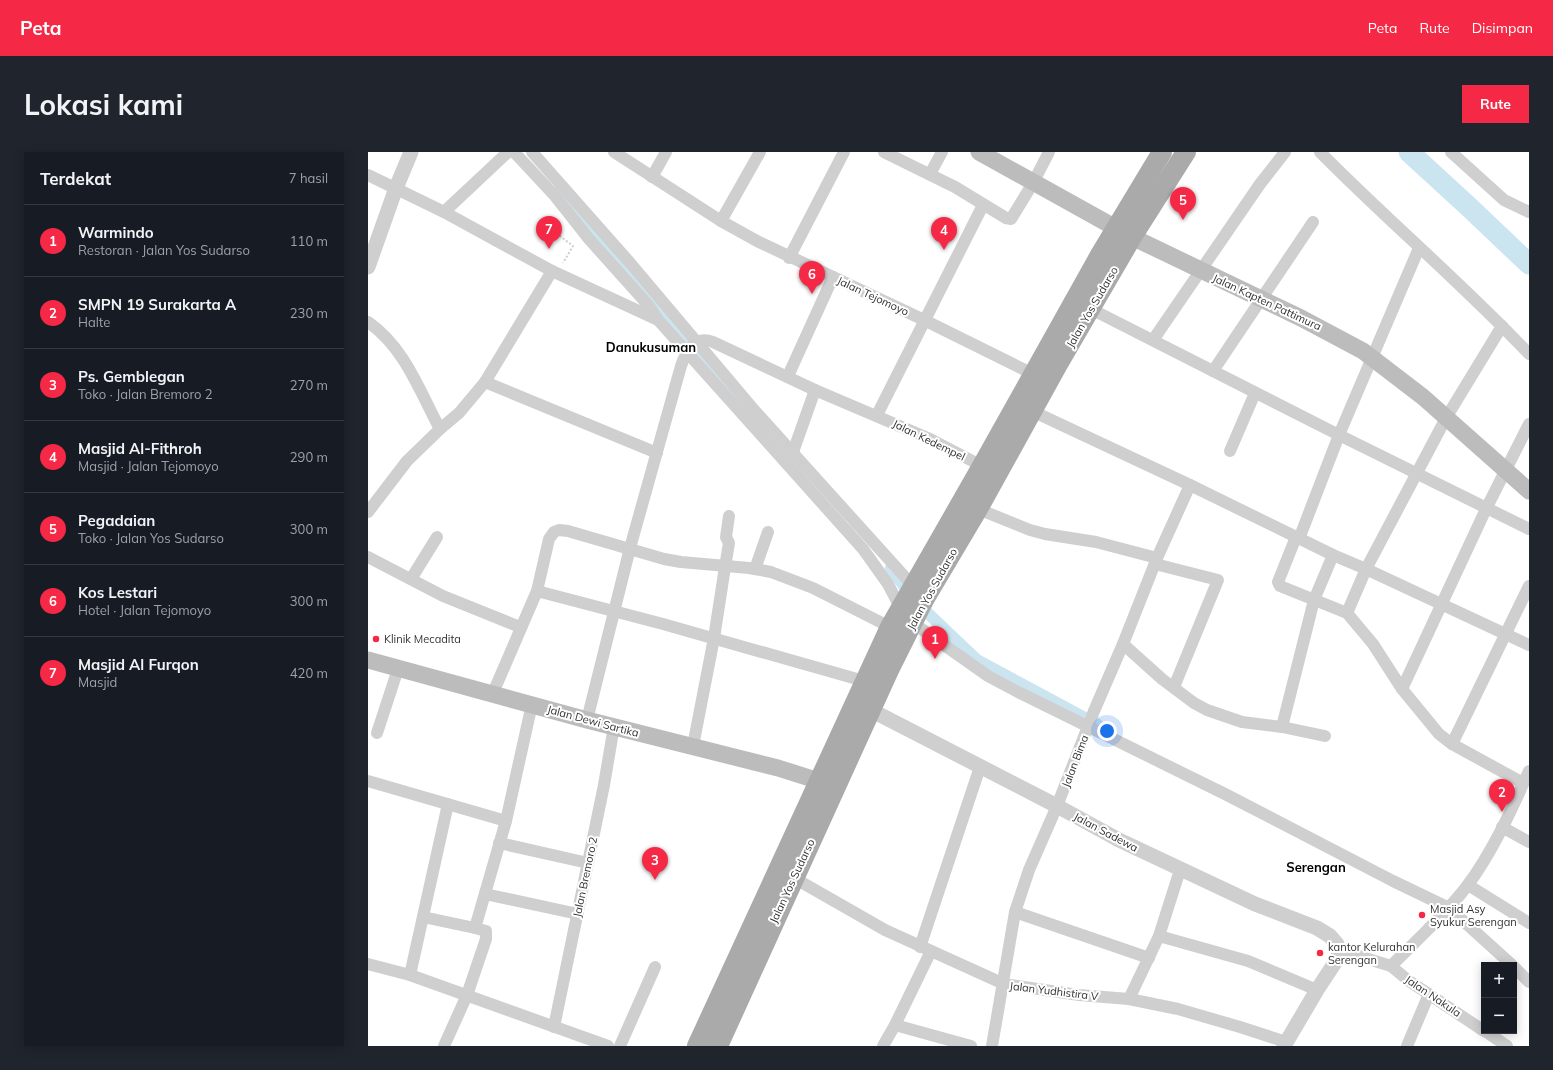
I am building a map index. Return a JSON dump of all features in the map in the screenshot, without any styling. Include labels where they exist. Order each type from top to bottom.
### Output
[{"type":"main road","name":"Jalan Kapten Pattimura","points":[[979,152],[1124,233],[1330,332],[1363,352],[1423,397],[1529,491]]},
{"type":"main road","name":"Jalan Yos Sudarso","points":[[718,1046],[738,978],[819,781],[863,706],[864,681],[890,627],[912,604],[978,509],[1091,309],[1124,233],[1162,152]]},
{"type":"main road","name":"Jalan Yos Sudarso","points":[[697,1046],[738,978],[794,878],[863,706],[912,604],[982,466],[1033,374],[1124,233],[1186,152]]},
{"type":"main road","name":"Jalan Dewi Sartika","points":[[369,664],[398,668],[587,720],[778,768],[819,781]]},
{"type":"street","points":[[368,267],[396,188],[411,152]]},
{"type":"street","points":[[444,212],[508,152]]},
{"type":"street","points":[[514,152],[555,196],[589,239],[649,306],[659,321]]},
{"type":"street","points":[[532,152],[631,264],[692,347],[863,549],[888,584],[912,604],[988,676],[1042,705],[1090,722],[1393,881],[1449,907],[1509,962]]},
{"type":"street","name":"Jalan Tejomoyo","points":[[614,152],[721,221],[789,258],[924,320],[1033,374]]},
{"type":"street","points":[[652,176],[666,152]]},
{"type":"street","points":[[721,221],[760,152]]},
{"type":"street","points":[[789,258],[844,152]]},
{"type":"street","points":[[884,152],[930,174],[1011,219],[1033,183],[1049,152]]},
{"type":"street","points":[[930,174],[942,152]]},
{"type":"street","points":[[1152,340],[1260,184],[1285,152]]},
{"type":"street","points":[[1320,152],[1502,326],[1529,354]]},
{"type":"street","points":[[1451,152],[1504,200],[1529,212]]},
{"type":"street","points":[[368,175],[444,212],[555,272],[647,314],[659,321],[692,347],[793,452],[848,515],[912,604]]},
{"type":"street","points":[[876,415],[983,204]]},
{"type":"street","points":[[1213,372],[1313,222]]},
{"type":"street","points":[[1419,248],[1371,358],[1278,584],[1347,613],[1373,644],[1402,689],[1439,734],[1452,744],[1524,784]]},
{"type":"street","points":[[368,512],[407,461],[440,428],[459,413],[485,382],[555,272]]},
{"type":"street","points":[[788,376],[833,277]]},
{"type":"street","points":[[1091,309],[1213,372],[1529,530]]},
{"type":"street","points":[[368,322],[382,332],[396,348],[408,366],[440,428]]},
{"type":"street","points":[[1347,613],[1366,569],[1446,418],[1502,326]]},
{"type":"street","name":"Jalan Kedempel","points":[[692,347],[702,339],[713,342],[815,390],[930,439],[982,466]]},
{"type":"street","points":[[587,720],[630,548],[657,452],[692,347]]},
{"type":"street","points":[[485,382],[657,452]]},
{"type":"street","points":[[793,452],[815,390]]},
{"type":"street","points":[[1230,451],[1255,393]]},
{"type":"street","points":[[1032,411],[1190,485],[1332,555],[1366,569],[1529,645]]},
{"type":"street","points":[[1402,689],[1486,509],[1529,424]]},
{"type":"street","name":"Jalan Bima","points":[[992,1046],[1004,984],[1015,912],[1029,870],[1124,644],[1156,561],[1190,485]]},
{"type":"street","points":[[978,509],[1030,530],[1114,546],[1156,561],[1218,580],[1174,687]]},
{"type":"street","points":[[693,746],[714,638],[729,543],[726,537],[729,516]]},
{"type":"street","points":[[493,693],[536,591],[549,540],[554,532],[559,530],[568,531],[630,548],[664,559],[771,572],[813,588],[890,627]]},
{"type":"street","points":[[755,569],[768,532]]},
{"type":"street","points":[[411,579],[437,537]]},
{"type":"street","points":[[1282,726],[1314,600],[1332,555]]},
{"type":"street","points":[[368,557],[443,596],[520,627]]},
{"type":"street","points":[[1452,744],[1529,586]]},
{"type":"street","points":[[536,591],[714,638],[864,681]]},
{"type":"street","points":[[1124,644],[1147,666],[1194,703],[1220,716],[1242,722],[1282,726],[1325,736]]},
{"type":"street","points":[[377,733],[398,668]]},
{"type":"street","points":[[475,928],[506,821],[532,704]]},
{"type":"street","name":"Jalan Sadewa","points":[[863,706],[1180,870],[1255,904],[1317,928],[1330,936],[1337,944],[1339,950]]},
{"type":"street","name":"Jalan Bremoro 2","points":[[554,1027],[604,786],[614,726]]},
{"type":"street","points":[[883,1046],[895,1025],[926,949],[980,767]]},
{"type":"street","points":[[1285,1044],[1338,958],[1339,950],[1391,966],[1458,897],[1468,885],[1502,827],[1529,771]]},
{"type":"street","points":[[368,782],[506,821]]},
{"type":"street","points":[[410,975],[448,804]]},
{"type":"street","points":[[1502,827],[1529,842]]},
{"type":"street","points":[[499,843],[588,863]]},
{"type":"street","points":[[1130,999],[1159,936],[1180,870]]},
{"type":"street","name":"Jalan Yudhistira V","points":[[794,878],[885,930],[1004,984],[1079,995],[1130,999],[1204,1016],[1285,1044]]},
{"type":"street","points":[[1468,885],[1528,921]]},
{"type":"street","points":[[485,894],[578,914]]},
{"type":"street","points":[[1015,912],[1148,958]]},
{"type":"street","points":[[423,917],[475,928],[486,931],[487,934],[467,995],[444,1046]]},
{"type":"street","points":[[1159,936],[1248,961],[1317,990]]},
{"type":"street","points":[[368,964],[410,975],[554,1027],[590,1043],[608,1046]]},
{"type":"street","name":"Jalan Nakula","points":[[1391,966],[1409,981],[1481,1029]]},
{"type":"street","points":[[620,1046],[655,967]]},
{"type":"street","points":[[1517,970],[1529,982]]},
{"type":"street","points":[[1407,1046],[1429,994]]},
{"type":"street","points":[[895,1025],[971,1046]]},
{"type":"street","name":"Jalan Nakula","points":[[1489,1034],[1507,1046]]},
{"type":"path","points":[[547,226],[573,246],[555,272]]},
{"type":"waterway","points":[[1409,152],[1529,264]]},
{"type":"waterway","points":[[559,192],[750,414]]},
{"type":"waterway","points":[[891,568],[915,601],[977,660],[1098,725]]},
{"type":"place","name":"Pegadaian","points":[[1183,220]]},
{"type":"place","name":"Masjid Al Furqon","points":[[549,249]]},
{"type":"place","name":"Masjid Al-Fithroh","points":[[944,250]]},
{"type":"place","name":"Kos Lestari","points":[[812,294]]},
{"type":"place","name":"Klinik Mecadita","points":[[376,639]]},
{"type":"place","name":"Warmindo","points":[[935,659]]},
{"type":"place","name":"SMPN 19 Surakarta A","points":[[1502,812]]},
{"type":"place","name":"Ps. Gemblegan","points":[[655,880]]},
{"type":"place","name":"Masjid Asy Syukur Serengan","points":[[1422,915]]},
{"type":"place","name":"kantor Kelurahan Serengan","points":[[1320,953]]},
{"type":"district","name":"Danukusuman","points":[[651,347]]},
{"type":"district","name":"Serengan","points":[[1316,867]]}]
